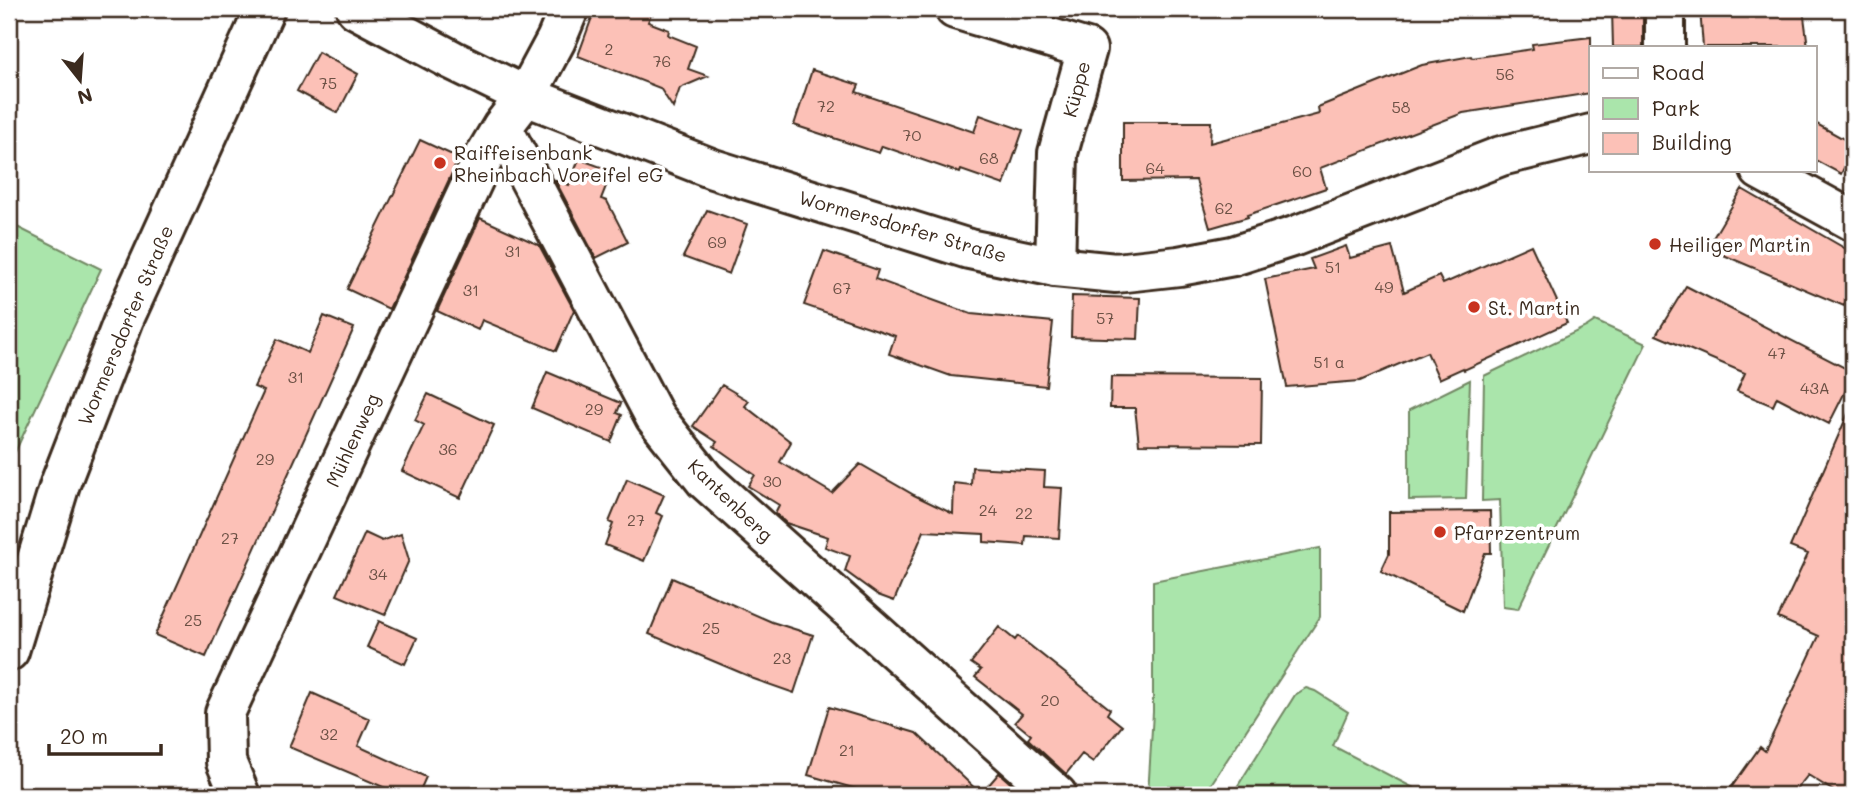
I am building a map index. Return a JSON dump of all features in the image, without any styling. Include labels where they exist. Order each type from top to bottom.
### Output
[{"type":"street","name":"Wormersdorfer Straße","points":[[9,651],[60,484],[124,319],[265,9]]},
{"type":"street","name":"Wormersdorfer Straße","points":[[356,9],[526,96],[713,169],[969,249],[1055,267],[1116,273],[1179,266],[1233,256],[1295,236],[1501,156],[1589,134]]},
{"type":"street","name":"Mühlenweg","points":[[240,795],[226,762],[225,713],[477,172],[502,127],[526,96],[569,9]]},
{"type":"street","name":"Küppe","points":[[955,9],[1087,49],[1058,153],[1055,267]]},
{"type":"street","points":[[1665,9],[1665,46]]},
{"type":"street","name":"Kantenberg","points":[[502,127],[654,417],[705,480],[1057,795]]},
{"type":"street","points":[[1764,172],[1853,221]]},
{"type":"green space","points":[[9,223],[101,269],[9,465]]},
{"type":"green space","points":[[1595,321],[1646,344],[1518,609],[1503,607],[1500,500],[1482,501],[1484,376]]},
{"type":"green space","points":[[1470,380],[1466,499],[1409,500],[1409,410]]},
{"type":"green space","points":[[1320,548],[1320,617],[1204,795],[1148,795],[1153,712],[1153,581]]},
{"type":"green space","points":[[1306,688],[1348,712],[1333,746],[1427,795],[1232,795],[1295,695]]},
{"type":"building","points":[[595,9],[653,9],[648,22],[669,30],[668,35],[696,46],[688,69],[708,76],[680,88],[673,108],[660,88],[578,56]]},
{"type":"building","points":[[1612,9],[1643,9],[1643,46],[1613,46]]},
{"type":"building","points":[[1700,9],[1803,9],[1808,46],[1703,46]]},
{"type":"building","points":[[1591,37],[1589,93],[1463,113],[1320,168],[1326,188],[1210,228],[1196,180],[1123,181],[1123,122],[1211,122],[1210,143],[1319,114],[1318,107],[1422,65],[1533,49],[1532,44]]},
{"type":"building","points":[[318,52],[358,74],[338,113],[297,91]]},
{"type":"building","points":[[812,70],[859,85],[856,92],[974,132],[980,115],[1023,130],[1004,185],[882,146],[879,153],[794,125]]},
{"type":"building","points":[[1816,124],[1853,144],[1853,150],[1841,174],[1816,161]]},
{"type":"building","points":[[420,140],[459,158],[389,309],[347,289]]},
{"type":"building","points":[[579,159],[612,171],[601,199],[607,201],[628,242],[596,258],[555,180],[569,185]]},
{"type":"building","points":[[1742,189],[1853,253],[1853,285],[1844,306],[1707,248]]},
{"type":"building","points":[[707,210],[747,224],[729,274],[683,257]]},
{"type":"building","points":[[480,218],[539,245],[574,310],[556,351],[482,320],[478,330],[437,311]]},
{"type":"building","points":[[1531,245],[1567,323],[1439,379],[1427,352],[1360,381],[1287,387],[1265,279],[1314,269],[1310,259],[1346,246],[1350,258],[1392,247],[1404,292],[1439,276],[1443,284]]},
{"type":"building","points":[[824,251],[878,270],[875,279],[971,314],[1053,322],[1046,386],[951,376],[889,354],[895,336],[804,305]]},
{"type":"building","points":[[1686,286],[1853,372],[1829,424],[1777,397],[1773,406],[1737,391],[1745,373],[1656,335]]},
{"type":"building","points":[[1072,296],[1140,298],[1138,339],[1071,337]]},
{"type":"building","points":[[324,316],[354,328],[206,657],[155,635],[264,391],[254,387],[277,339],[308,353]]},
{"type":"building","points":[[547,372],[621,403],[617,413],[622,415],[611,442],[532,408]]},
{"type":"building","points":[[1111,377],[1262,378],[1261,445],[1139,444],[1135,408],[1110,408]]},
{"type":"building","points":[[722,385],[749,401],[745,406],[791,442],[780,462],[832,493],[860,464],[953,514],[954,483],[971,485],[972,467],[1045,471],[1044,487],[1062,488],[1059,538],[1026,536],[1025,545],[984,542],[984,534],[924,531],[894,601],[878,595],[845,571],[850,556],[825,547],[828,537],[786,523],[775,513],[779,505],[748,486],[755,475],[714,446],[717,442],[693,426]]},
{"type":"building","points":[[428,394],[494,425],[460,498],[402,471],[424,425],[415,420]]},
{"type":"building","points":[[1853,402],[1853,795],[1840,795],[1808,775],[1792,795],[1726,795],[1760,747],[1765,751],[1819,636],[1778,618],[1808,554],[1790,547]]},
{"type":"building","points":[[627,479],[664,495],[656,513],[663,516],[644,561],[605,545],[613,524],[609,522]]},
{"type":"building","points":[[1490,511],[1491,553],[1485,553],[1463,611],[1381,571],[1389,554],[1389,512]]},
{"type":"building","points":[[365,533],[382,541],[401,534],[409,560],[385,615],[337,595]]},
{"type":"building","points":[[672,578],[772,622],[813,635],[794,693],[751,678],[649,634]]},
{"type":"building","points":[[379,621],[417,638],[405,664],[367,647]]},
{"type":"building","points":[[999,627],[1015,640],[1018,636],[1110,709],[1107,714],[1122,726],[1093,762],[1082,754],[1066,774],[1028,739],[1031,735],[1015,722],[1022,714],[975,677],[981,670],[971,663]]},
{"type":"building","points":[[312,693],[370,719],[358,746],[426,777],[418,795],[402,795],[289,747]]},
{"type":"building","points":[[829,707],[916,733],[981,794],[999,773],[1024,795],[877,795],[808,775]]},
{"type":"place","name":"Raiffeisenbank Rheinbach Voreifel eG","points":[[440,163]]},
{"type":"place","name":"Heiliger Martin","points":[[1655,244]]},
{"type":"place","name":"St. Martin","points":[[1474,307]]},
{"type":"place","name":"Pfarrzentrum","points":[[1440,532]]}]
